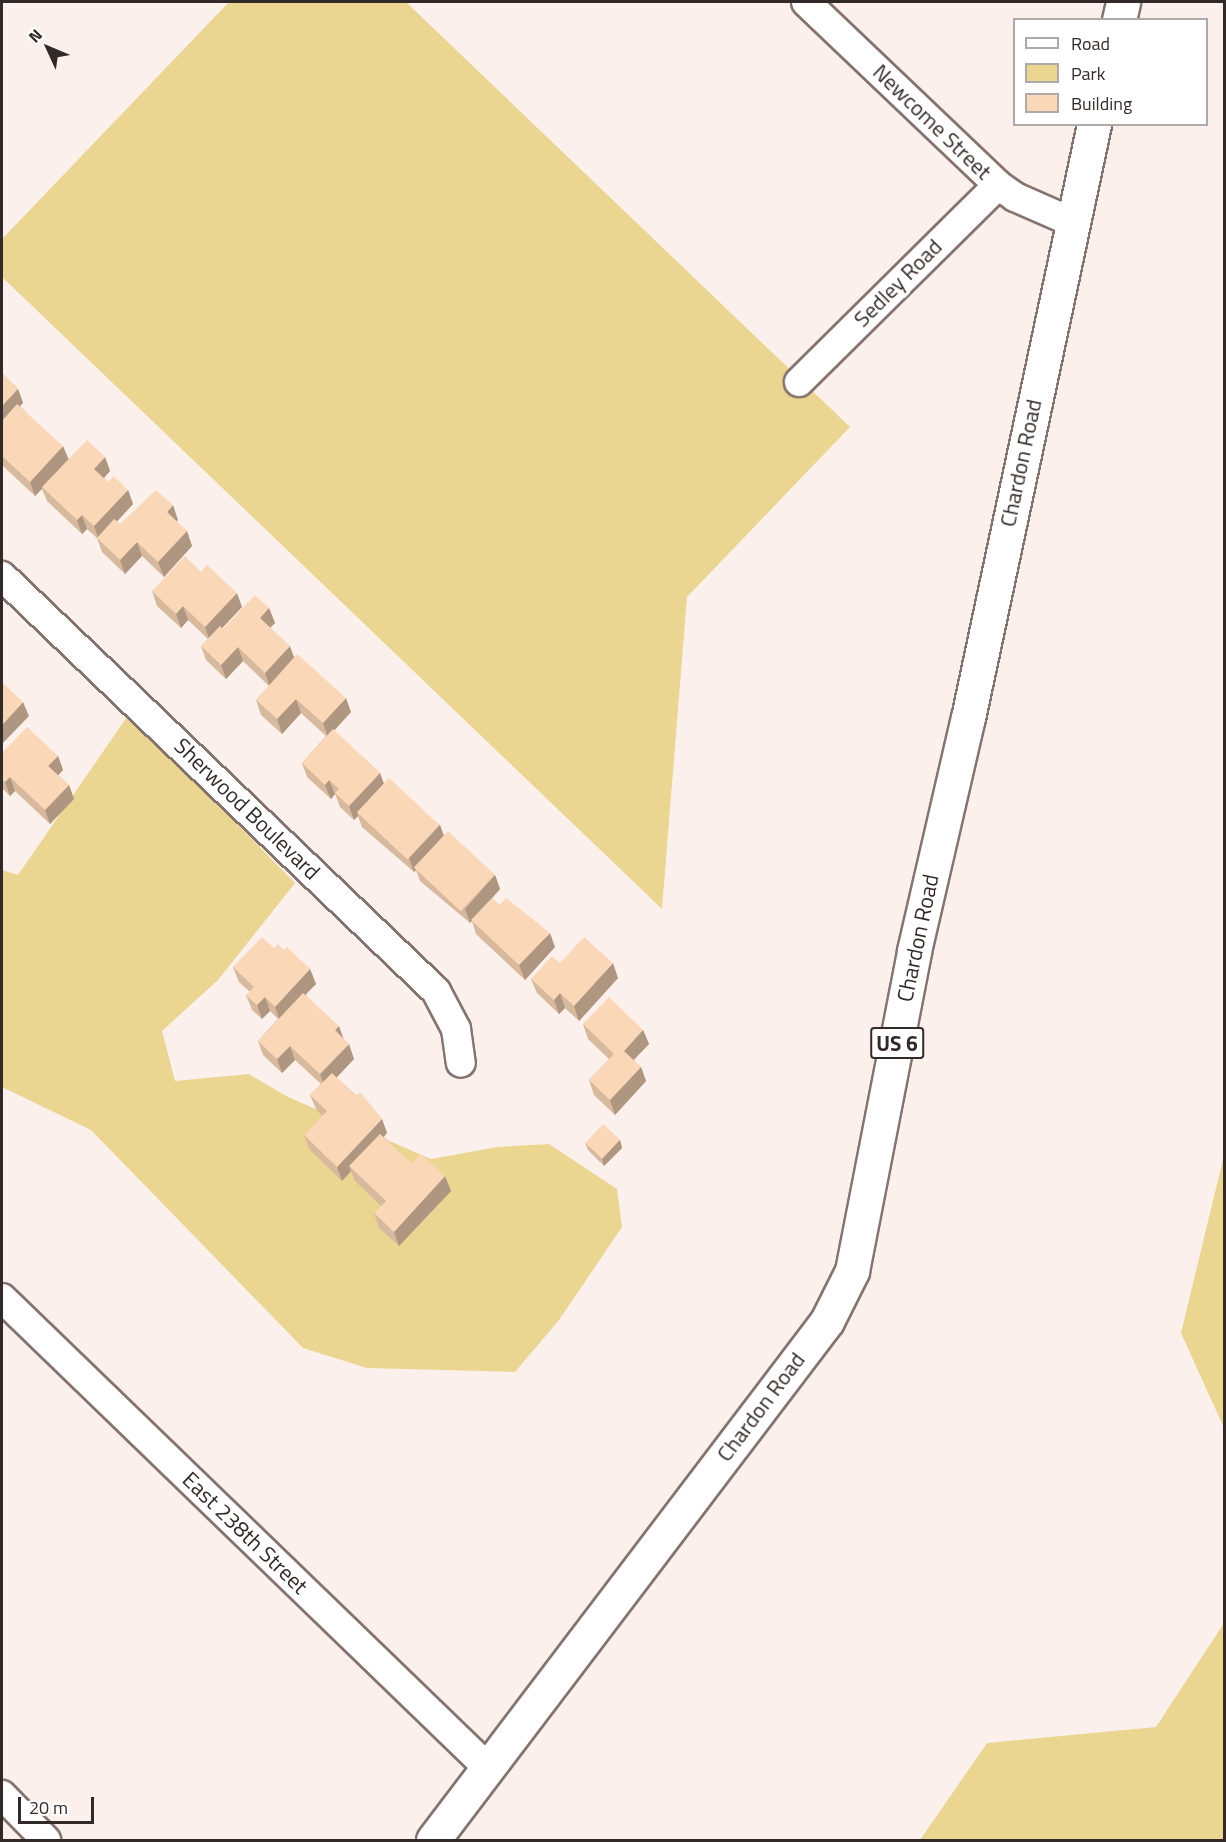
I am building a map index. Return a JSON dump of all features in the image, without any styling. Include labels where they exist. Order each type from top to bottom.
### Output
[{"type":"main road","points":[[1119,18],[1123,2]]},
{"type":"main road","name":"Chardon Road","points":[[433,1840],[827,1321],[852,1271],[914,951],[968,718],[1094,126]]},
{"type":"street","name":"Newcome Street","points":[[806,2],[998,185],[1015,197],[1072,222]]},
{"type":"street","name":"Sedley Road","points":[[799,382],[998,185]]},
{"type":"street","name":"Sherwood Boulevard","points":[[2,576],[436,991],[453,1020],[461,1063]]},
{"type":"street","name":"East 238th Street","points":[[2,1298],[488,1768]]},
{"type":"street","points":[[2,1795],[46,1840]]},
{"type":"green space","points":[[229,2],[406,2],[850,427],[687,597],[662,909],[2,277],[2,239]]},
{"type":"green space","points":[[129,714],[295,883],[218,980],[162,1031],[175,1081],[249,1074],[288,1097],[431,1159],[497,1147],[549,1144],[617,1189],[622,1227],[559,1320],[515,1372],[367,1368],[303,1348],[91,1130],[2,1087],[2,870],[18,875]]},
{"type":"green space","points":[[1224,1155],[1224,1428],[1181,1333]]},
{"type":"green space","points":[[1224,1623],[1224,1840],[920,1840],[987,1743],[1156,1727]]},
{"type":"building","points":[[2,373],[18,389],[2,406]]},
{"type":"building","points":[[17,404],[63,446],[30,482],[2,456],[2,421]]},
{"type":"building","points":[[87,440],[105,457],[94,469],[108,482],[114,476],[128,490],[94,526],[82,515],[77,520],[42,487]]},
{"type":"building","points":[[156,490],[173,505],[167,512],[187,531],[158,562],[137,542],[120,560],[97,538],[114,519],[120,524]]},
{"type":"building","points":[[185,556],[201,572],[207,565],[237,593],[205,627],[183,606],[176,614],[152,591]]},
{"type":"building","points":[[255,595],[269,608],[260,618],[290,646],[265,673],[238,647],[221,665],[201,646],[220,626],[223,629]]},
{"type":"building","points":[[297,654],[346,698],[323,723],[296,699],[277,719],[256,700]]},
{"type":"building","points":[[2,684],[23,702],[2,725]]},
{"type":"building","points":[[27,727],[58,756],[48,766],[69,785],[45,810],[10,777],[5,782],[2,779],[2,753]]},
{"type":"building","points":[[333,729],[380,773],[349,806],[335,793],[339,789],[329,780],[325,785],[302,763]]},
{"type":"building","points":[[389,778],[439,825],[407,859],[357,812]]},
{"type":"building","points":[[448,831],[495,875],[461,911],[414,868]]},
{"type":"building","points":[[492,898],[499,905],[506,898],[550,933],[519,965],[471,920]]},
{"type":"building","points":[[262,937],[274,948],[278,944],[284,950],[287,947],[310,969],[275,1007],[265,997],[257,1005],[246,995],[254,987],[233,967]]},
{"type":"building","points":[[584,937],[613,963],[574,1006],[560,993],[554,1000],[531,979],[552,956],[560,963]]},
{"type":"building","points":[[303,993],[339,1026],[335,1030],[349,1044],[320,1074],[290,1046],[277,1059],[258,1041]]},
{"type":"building","points":[[609,997],[643,1030],[624,1051],[641,1067],[610,1100],[589,1080],[614,1054],[583,1024]]},
{"type":"building","points":[[332,1073],[356,1096],[360,1092],[382,1119],[337,1167],[304,1135],[327,1111],[310,1095]]},
{"type":"building","points":[[603,1124],[620,1140],[602,1159],[585,1143]]},
{"type":"building","points":[[380,1134],[412,1163],[421,1154],[445,1176],[394,1232],[374,1213],[386,1201],[349,1166]]}]
